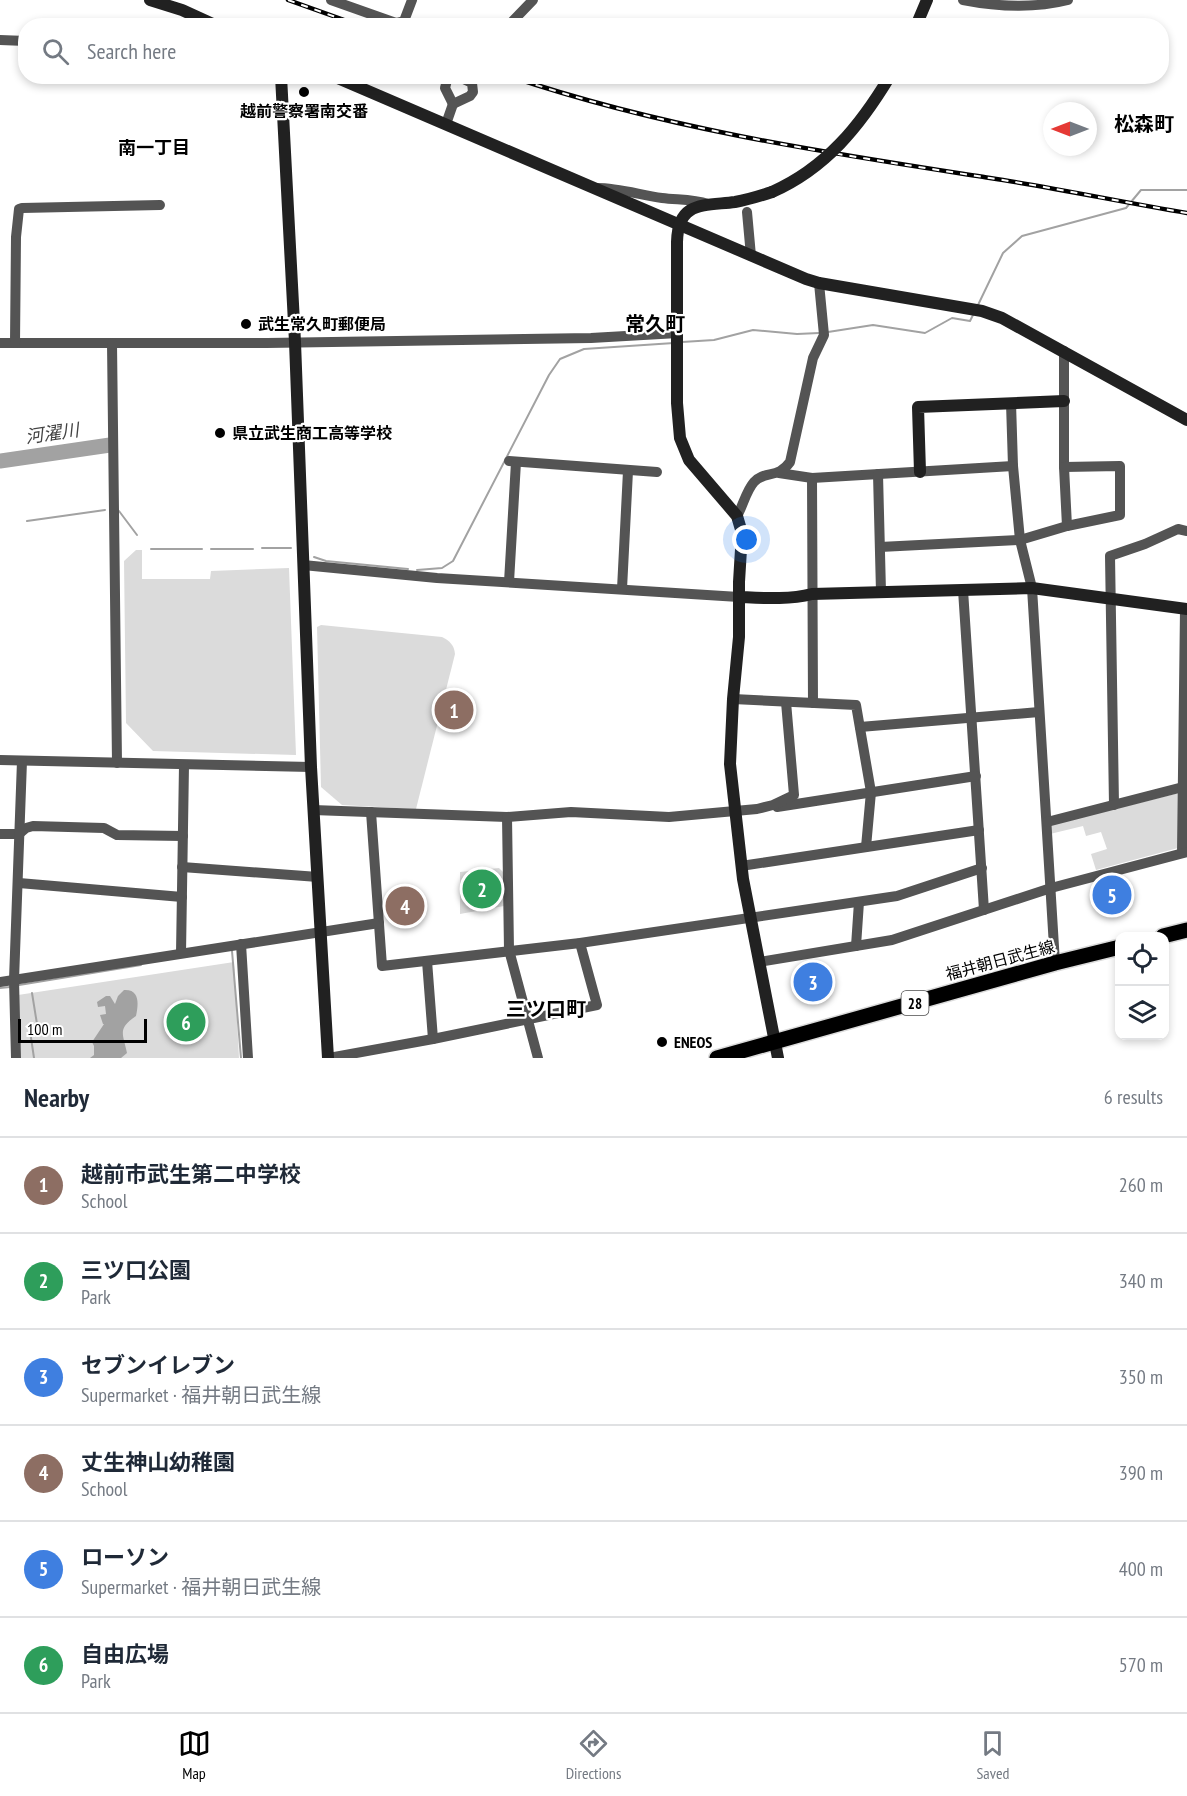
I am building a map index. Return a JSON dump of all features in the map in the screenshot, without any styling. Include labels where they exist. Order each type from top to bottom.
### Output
[{"type":"main road","points":[[1169,934],[1187,930]]},
{"type":"main road","name":"福井朝日武生線","points":[[717,1058],[1115,948]]},
{"type":"street","points":[[150,0],[200,18]]},
{"type":"street","points":[[331,0],[381,18]]},
{"type":"street","points":[[361,11],[366,0]]},
{"type":"street","points":[[405,18],[412,0]]},
{"type":"street","points":[[516,18],[533,0]]},
{"type":"street","points":[[919,18],[927,0]]},
{"type":"street","points":[[963,0],[1005,6],[1050,4],[1068,0]]},
{"type":"street","points":[[0,40],[18,41]]},
{"type":"street","points":[[281,84],[295,342],[313,810],[328,1058],[597,1005],[580,944]]},
{"type":"street","points":[[352,84],[751,256],[819,283],[975,310],[1002,318],[1187,420]]},
{"type":"street","points":[[446,84],[445,88],[453,105]]},
{"type":"street","points":[[446,124],[453,105],[473,92],[472,84]]},
{"type":"street","points":[[778,1058],[741,866],[730,754],[739,637],[742,533],[737,516],[689,460],[680,438],[677,403],[677,242],[679,224],[688,211],[708,204],[735,202],[772,192],[806,174],[836,149],[858,125],[885,84]]},
{"type":"street","points":[[593,188],[611,188],[664,198],[697,200],[708,204]]},
{"type":"street","points":[[15,343],[16,237],[19,209],[160,205]]},
{"type":"street","points":[[747,212],[751,256]]},
{"type":"street","points":[[779,473],[790,462],[813,358],[824,334],[819,283]]},
{"type":"street","points":[[0,343],[678,339]]},
{"type":"street","points":[[112,343],[117,763]]},
{"type":"street","points":[[1064,351],[1066,526]]},
{"type":"street","points":[[920,472],[918,407],[1064,401]]},
{"type":"street","points":[[1011,403],[1013,466],[1020,540],[1032,588],[1055,963]]},
{"type":"street","points":[[509,582],[513,462],[657,472]]},
{"type":"street","points":[[737,516],[754,482],[763,476],[779,473],[812,478],[1013,466]]},
{"type":"street","points":[[880,547],[1020,540],[1066,526],[1120,515],[1120,466],[1064,467]]},
{"type":"street","points":[[622,589],[628,471]]},
{"type":"street","points":[[878,474],[881,592]]},
{"type":"street","points":[[812,478],[813,703]]},
{"type":"street","points":[[1114,805],[1110,556],[1178,529],[1187,531]]},
{"type":"street","points":[[303,565],[437,578],[766,599],[812,594],[1032,588],[1186,609],[1183,787],[1185,853],[1051,888],[892,940],[759,962]]},
{"type":"street","points":[[963,590],[984,910]]},
{"type":"street","points":[[733,699],[856,705],[871,792],[866,847]]},
{"type":"street","points":[[765,807],[794,795],[786,702]]},
{"type":"street","points":[[860,727],[1039,712]]},
{"type":"street","points":[[0,760],[311,767]]},
{"type":"street","points":[[16,1058],[14,980],[22,760]]},
{"type":"street","points":[[181,953],[184,765]]},
{"type":"street","points":[[313,810],[507,817],[571,812],[669,817],[765,807],[976,776]]},
{"type":"street","points":[[1047,822],[1183,787]]},
{"type":"street","points":[[371,812],[382,966],[509,950],[580,944],[897,896],[982,868]]},
{"type":"street","points":[[507,817],[509,950],[538,1058]]},
{"type":"street","points":[[0,834],[19,834],[33,826],[104,828],[117,835],[183,836]]},
{"type":"street","points":[[741,866],[979,830]]},
{"type":"street","points":[[182,867],[318,877]]},
{"type":"street","points":[[19,883],[182,897]]},
{"type":"street","points":[[856,946],[860,902]]},
{"type":"street","points":[[0,982],[379,923]]},
{"type":"street","points":[[241,944],[248,1058]]},
{"type":"street","points":[[427,961],[433,1039]]},
{"type":"shaded area","points":[[136,550],[142,550],[142,579],[210,579],[211,571],[289,568],[296,755],[153,751],[126,723],[124,561]]},
{"type":"shaded area","points":[[321,625],[442,637],[453,646],[455,654],[416,809],[342,805],[321,787],[317,627]]},
{"type":"shaded area","points":[[1179,793],[1178,848],[1096,870],[1091,854],[1107,849],[1101,832],[1086,836],[1083,826],[1050,834],[1050,825]]},
{"type":"shaded area","points":[[499,868],[503,872],[504,906],[460,914],[460,872]]},
{"type":"shaded area","points":[[234,962],[239,1058],[20,1058],[18,995]]},
{"type":"shaded area","points":[[124,990],[133,992],[138,1003],[136,1016],[126,1024],[123,1032],[127,1053],[121,1058],[90,1058],[94,1055],[92,1042],[104,1024],[100,1015],[106,1014],[105,1006],[98,1007],[97,1002],[110,996],[115,1004],[118,996]]},
{"type":"waterway","points":[[978,305],[1003,253],[1022,236],[1126,208],[1141,190],[1187,190]]},
{"type":"waterway","points":[[828,332],[873,325],[925,333],[952,318],[970,321],[974,313]]},
{"type":"waterway","points":[[682,342],[714,340],[753,330],[797,334],[819,333]]},
{"type":"waterway","points":[[417,570],[442,568],[453,561],[549,375],[560,359],[584,349],[674,343]]},
{"type":"waterway","name":"河濯川","points":[[0,461],[110,445]]},
{"type":"waterway","points":[[27,521],[105,510]]},
{"type":"waterway","points":[[119,511],[137,535]]},
{"type":"waterway","points":[[262,548],[291,548]]},
{"type":"waterway","points":[[151,549],[202,549]]},
{"type":"waterway","points":[[211,549],[253,549]]},
{"type":"waterway","points":[[314,557],[326,561],[408,569]]},
{"type":"waterway","points":[[232,951],[241,1058]]},
{"type":"waterway","points":[[19,985],[141,965]]},
{"type":"waterway","points":[[0,988],[10,987]]},
{"type":"waterway","points":[[32,993],[37,1024],[30,1031],[34,1058]]},
{"type":"railway","points":[[288,0],[339,18]]},
{"type":"railway","points":[[534,84],[627,111],[747,138],[1187,213]]},
{"type":"place","name":"越前警察署南交番","points":[[304,92]]},
{"type":"place","name":"武生常久町郵便局","points":[[246,324]]},
{"type":"place","name":"県立武生商工高等学校","points":[[220,433]]},
{"type":"place","name":"越前市武生第二中学校","points":[[454,710]]},
{"type":"place","name":"三ツ口公園","points":[[482,889]]},
{"type":"place","name":"ローソン","points":[[1112,895]]},
{"type":"place","name":"丈生神山幼稚園","points":[[405,906]]},
{"type":"place","name":"セブンイレブン","points":[[813,982]]},
{"type":"place","name":"自由広場","points":[[186,1022]]},
{"type":"place","name":"ENEOS","points":[[662,1042]]},
{"type":"district","name":"松森町","points":[[1144,124]]},
{"type":"district","name":"南一丁目","points":[[154,147]]},
{"type":"district","name":"常久町","points":[[655,324]]},
{"type":"district","name":"三ツ口町","points":[[546,1009]]}]
